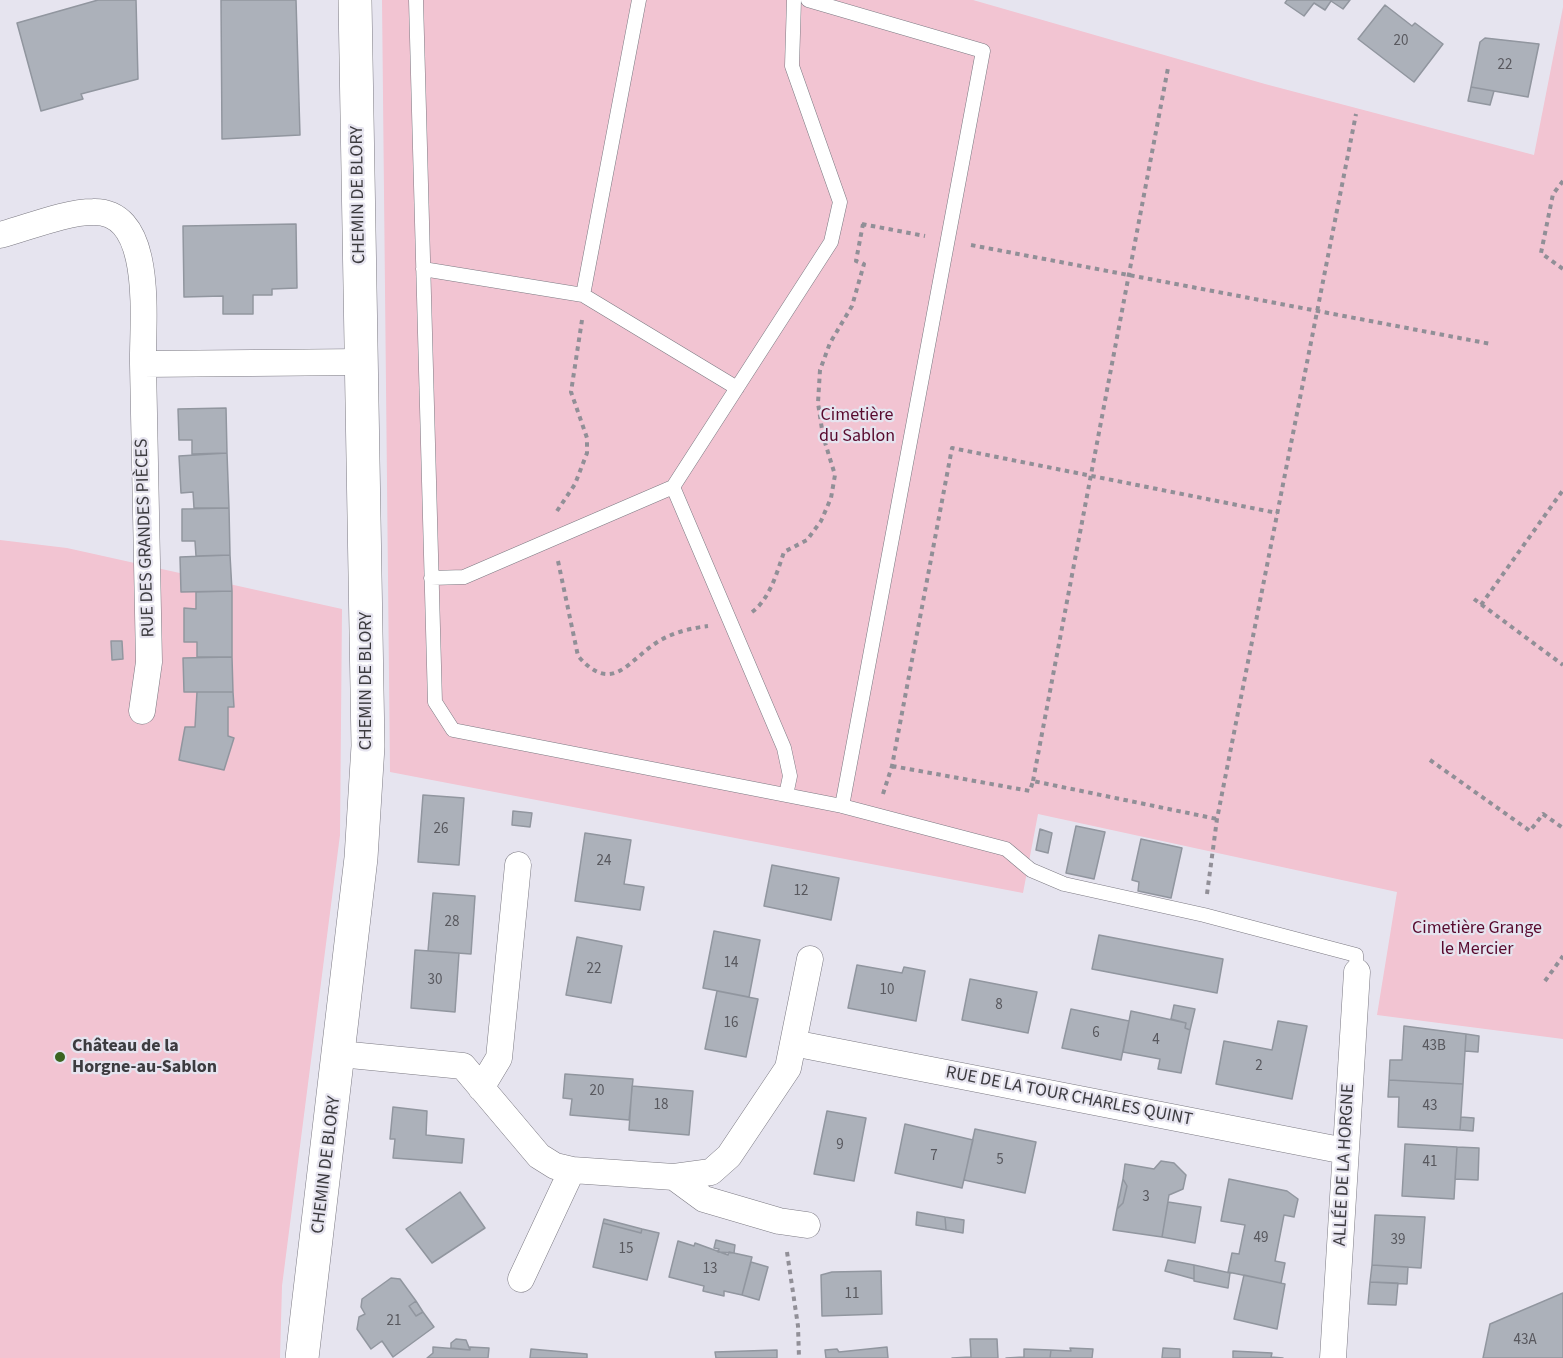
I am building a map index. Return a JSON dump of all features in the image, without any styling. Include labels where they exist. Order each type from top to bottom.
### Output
[{"type":"street","name":"CHEMIN DE BLORY","points":[[304,1356],[362,858],[368,746],[356,0]]},
{"type":"street","name":"RUE DES GRANDES PIÈCES","points":[[0,235],[95,211],[112,216],[135,241],[141,260],[149,662],[142,711]]},
{"type":"street","points":[[142,364],[362,362]]},
{"type":"street","points":[[482,1088],[500,1058],[518,865]]},
{"type":"street","points":[[340,1054],[463,1066],[539,1156],[555,1166],[572,1170],[674,1177],[711,1172],[729,1156],[788,1068],[810,959]]},
{"type":"street","name":"ALLÉE DE LA HORGNE","points":[[1334,1358],[1357,972]]},
{"type":"street","name":"RUE DE LA TOUR CHARLES QUINT","points":[[794,1043],[1345,1151]]},
{"type":"street","points":[[520,1279],[572,1170]]},
{"type":"street","points":[[674,1177],[704,1199],[779,1221],[807,1225]]},
{"type":"lane","points":[[416,0],[435,702],[453,730],[876,814],[1006,849],[1031,870],[1064,884],[1204,915],[1356,955],[1357,972]]},
{"type":"lane","points":[[583,295],[639,0]]},
{"type":"lane","points":[[431,578],[464,577],[673,487],[831,242],[840,202],[792,66],[794,0]]},
{"type":"lane","points":[[808,0],[983,51],[842,806]]},
{"type":"lane","points":[[423,269],[583,295],[737,388]]},
{"type":"lane","points":[[673,487],[784,748],[789,776],[786,795]]},
{"type":"path","points":[[892,766],[1030,791],[1168,68]]},
{"type":"path","points":[[1204,915],[1217,819],[1356,114]]},
{"type":"path","points":[[1563,181],[1553,194],[1540,253],[1563,269]]},
{"type":"path","points":[[838,219],[1491,344]]},
{"type":"path","points":[[876,814],[892,766],[952,447],[1277,513]]},
{"type":"path","points":[[1481,605],[1563,490]]},
{"type":"path","points":[[1474,599],[1563,665]]},
{"type":"path","points":[[1430,760],[1530,831],[1543,814],[1563,828]]},
{"type":"path","points":[[1033,781],[1217,819]]},
{"type":"path","points":[[1545,981],[1563,956]]},
{"type":"path","points":[[779,1221],[792,1285],[799,1358]]},
{"type":"green space","name":"Cimetière du Sablon","points":[[382,0],[973,0],[1265,84],[1534,155],[1563,7],[1563,1039],[1377,1015],[1397,892],[1038,814],[1023,893],[390,772]]},
{"type":"green space","points":[[0,540],[67,548],[342,609],[340,835],[282,1286],[280,1358],[0,1358]]},
{"type":"building","points":[[98,0],[136,0],[138,79],[81,94],[83,99],[41,111],[17,23]]},
{"type":"building","points":[[221,0],[296,0],[300,135],[222,139]]},
{"type":"building","points":[[1287,0],[1350,0],[1343,9],[1331,1],[1325,10],[1314,3],[1304,16],[1285,3]]},
{"type":"building","points":[[1385,5],[1412,26],[1415,23],[1443,44],[1414,82],[1358,39]]},
{"type":"building","points":[[1485,38],[1539,44],[1528,97],[1471,87],[1480,42]]},
{"type":"building","points":[[1471,87],[1494,91],[1490,105],[1468,101]]},
{"type":"building","points":[[296,224],[297,288],[272,289],[272,295],[253,295],[253,314],[223,314],[223,296],[184,297],[183,226]]},
{"type":"building","points":[[226,408],[227,453],[192,454],[192,440],[179,440],[178,409]]},
{"type":"building","points":[[227,453],[229,508],[194,508],[193,492],[181,493],[179,456]]},
{"type":"building","points":[[229,508],[230,555],[196,556],[195,541],[182,541],[182,509]]},
{"type":"building","points":[[230,555],[232,591],[181,592],[180,557]]},
{"type":"building","points":[[232,591],[232,657],[197,657],[197,642],[184,642],[184,608],[196,609],[196,592]]},
{"type":"building","points":[[111,641],[122,641],[123,659],[112,660]]},
{"type":"building","points":[[232,657],[233,692],[184,692],[183,658]]},
{"type":"building","points":[[197,692],[233,692],[234,707],[228,707],[228,736],[234,738],[224,770],[179,760],[185,727],[195,727]]},
{"type":"building","points":[[423,795],[464,798],[459,865],[418,862]]},
{"type":"building","points":[[513,811],[532,813],[530,827],[512,825]]},
{"type":"building","points":[[1076,826],[1105,832],[1094,879],[1066,873]]},
{"type":"building","points":[[1040,829],[1052,833],[1048,853],[1036,850]]},
{"type":"building","points":[[585,833],[631,840],[624,884],[644,887],[640,910],[575,901]]},
{"type":"building","points":[[1141,839],[1182,848],[1171,898],[1138,891],[1139,882],[1132,880]]},
{"type":"building","points":[[772,865],[839,878],[831,920],[764,906]]},
{"type":"building","points":[[433,893],[475,896],[471,954],[428,951]]},
{"type":"building","points":[[714,931],[760,940],[749,997],[703,988]]},
{"type":"building","points":[[1099,935],[1223,959],[1217,993],[1092,969]]},
{"type":"building","points":[[577,937],[622,946],[611,1003],[566,995]]},
{"type":"building","points":[[415,950],[459,953],[455,1012],[411,1008]]},
{"type":"building","points":[[857,965],[902,973],[904,967],[925,971],[916,1021],[848,1008]]},
{"type":"building","points":[[970,979],[1037,992],[1028,1033],[962,1020]]},
{"type":"building","points":[[717,991],[758,999],[746,1057],[705,1049]]},
{"type":"building","points":[[1174,1005],[1195,1009],[1190,1030],[1185,1028],[1186,1023],[1171,1019]]},
{"type":"building","points":[[1071,1009],[1129,1021],[1121,1060],[1062,1048]]},
{"type":"building","points":[[1131,1011],[1186,1023],[1185,1028],[1190,1030],[1181,1073],[1158,1069],[1160,1059],[1123,1052]]},
{"type":"building","points":[[1278,1021],[1307,1026],[1292,1099],[1216,1084],[1224,1041],[1272,1050]]},
{"type":"building","points":[[1404,1026],[1466,1034],[1463,1084],[1389,1080],[1390,1060],[1402,1060]]},
{"type":"building","points":[[1466,1034],[1479,1036],[1478,1052],[1465,1051]]},
{"type":"building","points":[[565,1074],[633,1079],[629,1120],[570,1115],[572,1099],[563,1098]]},
{"type":"building","points":[[1389,1080],[1463,1084],[1460,1130],[1398,1127],[1399,1097],[1388,1097]]},
{"type":"building","points":[[632,1086],[693,1091],[689,1135],[629,1130]]},
{"type":"building","points":[[393,1107],[427,1111],[426,1135],[464,1139],[462,1163],[393,1158],[395,1139],[390,1139]]},
{"type":"building","points":[[827,1111],[866,1118],[854,1181],[814,1174]]},
{"type":"building","points":[[1461,1117],[1474,1118],[1473,1131],[1460,1130]]},
{"type":"building","points":[[905,1124],[973,1140],[962,1188],[895,1173]]},
{"type":"building","points":[[975,1129],[1036,1142],[1025,1193],[964,1180]]},
{"type":"building","points":[[1405,1144],[1457,1147],[1454,1199],[1402,1196]]},
{"type":"building","points":[[1457,1147],[1479,1148],[1478,1180],[1455,1179]]},
{"type":"building","points":[[1161,1161],[1174,1163],[1186,1175],[1183,1189],[1169,1195],[1162,1237],[1113,1230],[1117,1209],[1123,1203],[1127,1186],[1123,1179],[1125,1164],[1154,1169]]},
{"type":"building","points":[[1123,1179],[1127,1186],[1123,1203],[1117,1209]]},
{"type":"building","points":[[1229,1179],[1287,1191],[1298,1199],[1294,1217],[1284,1215],[1275,1261],[1285,1263],[1281,1283],[1228,1272],[1232,1253],[1239,1254],[1245,1225],[1221,1221]]},
{"type":"building","points":[[460,1192],[485,1228],[432,1263],[406,1229]]},
{"type":"building","points":[[1168,1202],[1201,1207],[1195,1243],[1162,1237]]},
{"type":"building","points":[[917,1212],[945,1217],[946,1230],[916,1225]]},
{"type":"building","points":[[1375,1215],[1425,1217],[1421,1268],[1372,1265]]},
{"type":"building","points":[[945,1217],[964,1220],[963,1233],[946,1230]]},
{"type":"building","points":[[604,1219],[642,1229],[641,1233],[603,1223]]},
{"type":"building","points":[[603,1223],[641,1233],[642,1229],[659,1233],[647,1280],[593,1267]]},
{"type":"building","points":[[716,1240],[735,1245],[734,1253],[718,1252],[719,1249],[714,1248]]},
{"type":"building","points":[[678,1241],[694,1246],[695,1243],[728,1255],[729,1252],[752,1257],[742,1295],[724,1291],[724,1296],[703,1291],[704,1286],[669,1277]]},
{"type":"building","points":[[1168,1260],[1194,1265],[1194,1279],[1165,1271]]},
{"type":"building","points":[[751,1262],[768,1267],[759,1300],[742,1295]]},
{"type":"building","points":[[1194,1265],[1230,1273],[1228,1288],[1194,1281]]},
{"type":"building","points":[[1372,1265],[1408,1267],[1407,1284],[1370,1282]]},
{"type":"building","points":[[881,1271],[882,1314],[822,1316],[821,1275],[832,1272]]},
{"type":"building","points":[[1244,1275],[1285,1284],[1277,1329],[1234,1319]]},
{"type":"building","points":[[391,1278],[400,1279],[416,1301],[409,1306],[416,1316],[423,1312],[434,1327],[393,1357],[382,1341],[371,1349],[357,1329],[359,1317],[365,1314],[361,1307],[362,1299]]},
{"type":"building","points":[[1370,1282],[1398,1283],[1396,1305],[1368,1304]]},
{"type":"building","points":[[1563,1293],[1563,1358],[1483,1358],[1490,1324]]},
{"type":"building","points":[[416,1301],[423,1312],[416,1316],[409,1306]]},
{"type":"building","points":[[456,1339],[466,1340],[470,1350],[451,1348],[451,1343]]},
{"type":"building","points":[[970,1339],[997,1339],[998,1358],[952,1358],[971,1357]]},
{"type":"building","points":[[433,1347],[470,1350],[470,1347],[489,1348],[488,1358],[427,1358],[433,1353]]},
{"type":"building","points":[[887,1347],[888,1358],[826,1358],[825,1350],[837,1349],[839,1352]]},
{"type":"building","points":[[1070,1348],[1093,1349],[1092,1358],[1050,1358],[1051,1350],[1071,1351]]},
{"type":"building","points":[[1163,1348],[1180,1349],[1180,1358],[1162,1358]]},
{"type":"building","points":[[531,1349],[587,1354],[587,1358],[530,1358]]},
{"type":"building","points":[[1024,1349],[1051,1350],[1050,1358],[1006,1358],[1024,1357]]},
{"type":"building","points":[[777,1350],[777,1358],[716,1358],[715,1352]]},
{"type":"building","points":[[1233,1351],[1272,1353],[1271,1357],[1283,1358],[1233,1358]]},
{"type":"place","name":"Château de la Horgne-au-Sablon","points":[[60,1057]]},
{"type":"park label","name":"Cimetière Grange le Mercier","points":[[1477,939]]}]
